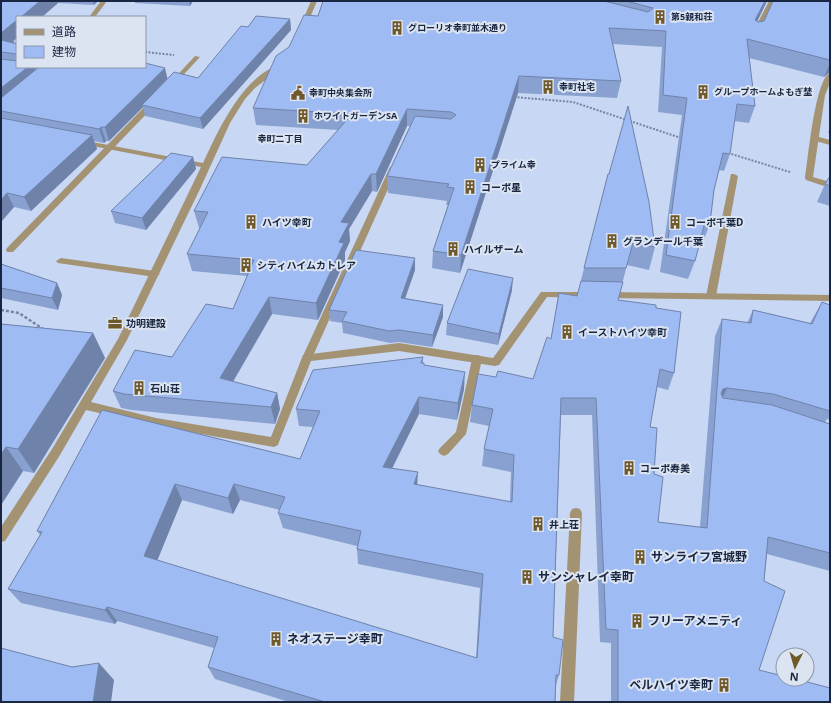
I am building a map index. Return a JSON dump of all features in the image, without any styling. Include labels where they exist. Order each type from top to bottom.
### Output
[{"type":"street","points":[[93,16],[104,1]]},
{"type":"street","points":[[299,35],[314,1]]},
{"type":"street","points":[[754,36],[772,1]]},
{"type":"street","points":[[10,250],[198,58]]},
{"type":"street","points":[[1,536],[84,405],[122,340],[196,190],[233,108],[255,82],[288,62]]},
{"type":"street","points":[[829,79],[821,95],[809,178],[830,185]]},
{"type":"street","points":[[815,138],[830,143]]},
{"type":"street","points":[[71,140],[206,166]]},
{"type":"street","points":[[84,405],[156,422],[274,442],[306,358],[398,158]]},
{"type":"street","points":[[711,296],[734,176]]},
{"type":"street","points":[[61,261],[155,274]]},
{"type":"street","points":[[306,358],[399,347],[495,362],[544,294],[830,298]]},
{"type":"street","points":[[444,451],[461,434],[477,359]]},
{"type":"street","points":[[567,702],[576,513]]},
{"type":"path","points":[[7,41],[16,43]]},
{"type":"path","points":[[146,52],[198,58]]},
{"type":"path","points":[[512,97],[574,102],[688,140]]},
{"type":"path","points":[[726,152],[809,178]]},
{"type":"path","points":[[1,310],[12,310],[25,314],[45,331]]},
{"type":"building","points":[[1,1],[40,1],[22,16],[16,16],[16,21],[1,33]]},
{"type":"building","points":[[323,1],[604,1],[648,12],[653,8],[626,1],[765,1],[755,20],[758,22],[764,21],[773,1],[830,1],[830,60],[747,39],[755,106],[737,104],[730,154],[723,153],[714,190],[710,223],[705,222],[695,261],[666,255],[687,98],[663,95],[666,31],[609,28],[621,81],[519,76],[461,255],[433,251],[454,188],[447,187],[449,184],[387,176],[415,116],[451,119],[456,115],[451,112],[407,109],[376,174],[371,174],[341,222],[349,223],[339,242],[344,243],[316,303],[269,297],[220,378],[277,393],[271,407],[124,394],[113,391],[135,350],[172,357],[206,304],[233,309],[254,260],[187,254],[208,212],[194,211],[222,157],[307,165],[352,114],[253,108],[276,56],[289,47],[304,15],[318,16]]},
{"type":"building","points":[[256,16],[290,19],[200,118],[142,105],[174,72],[198,78],[241,26],[248,27]]},
{"type":"building","points":[[1,40],[16,44],[16,54],[1,52]]},
{"type":"building","points":[[1,59],[16,61],[16,68],[27,68],[1,88]]},
{"type":"building","points":[[146,63],[165,68],[105,127],[101,127],[99,129],[1,111],[1,98],[38,68],[146,68]]},
{"type":"building","points":[[628,106],[649,202],[655,247],[633,243],[626,268],[584,268],[608,174]]},
{"type":"building","points":[[1,118],[92,135],[24,197],[7,193],[1,200]]},
{"type":"building","points":[[171,153],[193,157],[142,218],[111,211]]},
{"type":"building","points":[[830,176],[830,186],[825,184]]},
{"type":"building","points":[[356,250],[415,258],[401,298],[443,305],[433,335],[399,330],[389,331],[342,321],[347,312],[329,310]]},
{"type":"building","points":[[1,264],[57,283],[52,298],[1,288]]},
{"type":"building","points":[[468,269],[513,278],[499,334],[447,323]]},
{"type":"building","points":[[581,281],[623,282],[618,300],[656,305],[656,308],[681,312],[674,373],[660,369],[650,427],[657,428],[654,474],[663,477],[658,522],[707,528],[722,319],[751,323],[753,310],[812,324],[822,302],[830,305],[830,411],[773,394],[727,388],[723,389],[721,393],[723,398],[772,405],[830,424],[830,553],[768,537],[764,581],[785,591],[759,670],[775,674],[775,687],[815,687],[815,684],[830,688],[830,702],[618,702],[618,630],[606,629],[596,398],[561,398],[553,637],[563,640],[559,675],[556,675],[555,702],[325,702],[208,667],[218,637],[107,607],[105,610],[8,589],[42,532],[37,531],[102,410],[300,459],[320,411],[296,409],[313,370],[423,357],[421,363],[424,363],[424,365],[465,372],[458,403],[419,397],[383,467],[418,472],[414,484],[512,502],[514,455],[484,449],[493,409],[472,405],[478,374],[496,377],[498,371],[533,379],[547,337],[551,339],[559,293],[577,296]],"holes":[[[175,484],[228,498],[234,484],[285,497],[278,513],[361,531],[357,549],[483,574],[477,658],[144,556]]]},
{"type":"building","points":[[1,324],[93,333],[18,449],[6,447],[1,455]]},
{"type":"building","points":[[1,648],[72,667],[99,663],[93,702],[1,702]]},
{"type":"place","name":"第5親和荘","points":[[660,17]]},
{"type":"place","name":"グローリオ幸町並木通り","points":[[397,28]]},
{"type":"place","name":"幸町社宅","points":[[548,87]]},
{"type":"place","name":"グループホームよもぎ埜","points":[[703,92]]},
{"type":"place","name":"幸町中央集会所","points":[[298,93]]},
{"type":"place","name":"ホワイトガーデンSA","points":[[303,116]]},
{"type":"place","name":"プライム幸","points":[[480,165]]},
{"type":"place","name":"コーポ星","points":[[470,187]]},
{"type":"place","name":"ハイツ幸町","points":[[251,222]]},
{"type":"place","name":"コーポ千葉D","points":[[675,222]]},
{"type":"place","name":"グランデール千葉","points":[[612,241]]},
{"type":"place","name":"ハイルザーム","points":[[453,249]]},
{"type":"place","name":"シティハイムカトレア","points":[[246,265]]},
{"type":"place","name":"功明建設","points":[[115,323]]},
{"type":"place","name":"イーストハイツ幸町","points":[[567,332]]},
{"type":"place","name":"石山荘","points":[[139,388]]},
{"type":"place","name":"コーポ寿美","points":[[629,468]]},
{"type":"place","name":"井上荘","points":[[538,524]]},
{"type":"place","name":"サンライフ宮城野","points":[[640,557]]},
{"type":"place","name":"サンシャレイ幸町","points":[[527,577]]},
{"type":"place","name":"フリーアメニティ","points":[[637,621]]},
{"type":"place","name":"ネオステージ幸町","points":[[276,639]]},
{"type":"place","name":"ベルハイツ幸町","points":[[724,685]]},
{"type":"district","name":"幸町二丁目","points":[[280,139]]}]
